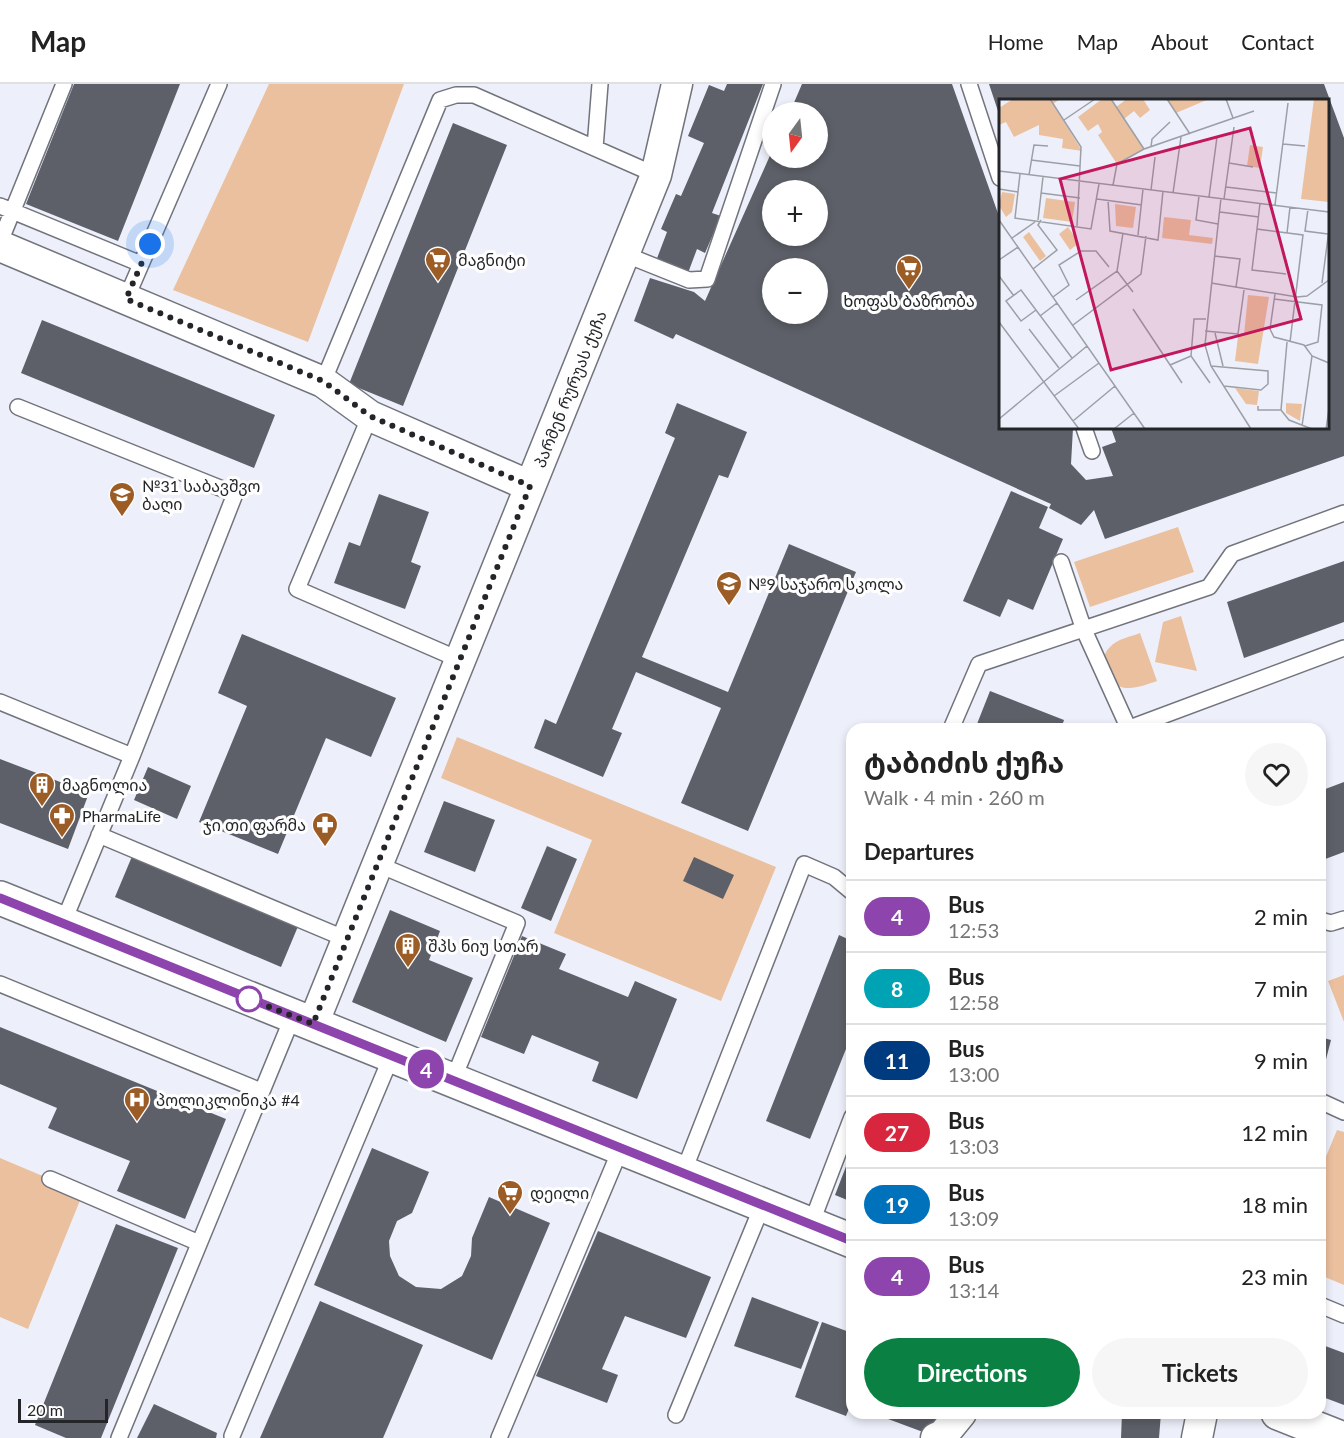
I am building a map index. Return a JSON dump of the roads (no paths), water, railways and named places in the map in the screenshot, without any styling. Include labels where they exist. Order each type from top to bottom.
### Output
[{"type":"street","name":"პარმენ რურუას ქუჩა","points":[[303,1020],[346,939],[656,175],[677,84]]},
{"type":"street","points":[[0,244],[323,381],[370,416],[530,486]]},
{"type":"street","points":[[0,898],[846,1239]]},
{"type":"street","points":[[936,1438],[943,1435],[956,1419]]},
{"type":"street","points":[[1197,1438],[1201,1419]]},
{"type":"street","points":[[1293,1419],[1341,1438]]},
{"type":"lane","points":[[0,244],[6,209],[64,84]]},
{"type":"lane","points":[[126,299],[219,84]]},
{"type":"lane","points":[[595,148],[600,84]]},
{"type":"lane","points":[[624,254],[689,280],[707,279],[773,84]]},
{"type":"lane","points":[[969,84],[999,175]]},
{"type":"lane","points":[[323,381],[441,100],[456,94],[474,95],[656,175]]},
{"type":"lane","points":[[6,209],[141,264]]},
{"type":"lane","points":[[18,407],[235,495],[63,923]]},
{"type":"lane","points":[[370,416],[297,589],[459,659]]},
{"type":"lane","points":[[1084,429],[1092,451]]},
{"type":"lane","points":[[954,723],[979,664],[1209,587],[1232,554],[1344,513]]},
{"type":"lane","points":[[1061,562],[1084,630],[1125,723]]},
{"type":"lane","points":[[1141,723],[1344,648]]},
{"type":"lane","points":[[0,702],[132,756]]},
{"type":"lane","points":[[99,835],[346,939]]},
{"type":"lane","points":[[377,864],[517,923],[453,1080]]},
{"type":"lane","points":[[683,1173],[804,864],[834,878],[846,887]]},
{"type":"lane","points":[[1326,921],[1344,919]]},
{"type":"lane","points":[[0,984],[261,1091]]},
{"type":"lane","points":[[119,1438],[261,1091],[303,1020]]},
{"type":"lane","points":[[232,1436],[392,1055]]},
{"type":"lane","points":[[1326,1104],[1344,1112]]},
{"type":"lane","points":[[811,1224],[846,1134]]},
{"type":"lane","points":[[499,1438],[621,1148]]},
{"type":"lane","points":[[50,1179],[199,1243]]},
{"type":"lane","points":[[676,1414],[763,1204]]},
{"type":"lane","points":[[1326,1308],[1344,1315]]},
{"type":"place","name":"მაგნიტი","points":[[438,283]]},
{"type":"place","name":"Ხოფას Ბაზრობა","points":[[909,291]]},
{"type":"place","name":"№31 საბავშვო ბაღი","points":[[122,518]]},
{"type":"place","name":"№9 საჯარო სკოლა","points":[[729,607]]},
{"type":"place","name":"მაგნოლია","points":[[42,808]]},
{"type":"place","name":"PharmaLife","points":[[62,839]]},
{"type":"place","name":"ჯი თი ფარმა","points":[[325,848]]},
{"type":"place","name":"შპს ნიუ სთარ","points":[[408,969]]},
{"type":"place","name":"პოლიკლინიკა #4","points":[[137,1123]]},
{"type":"place","name":"დეილი","points":[[510,1216]]}]
